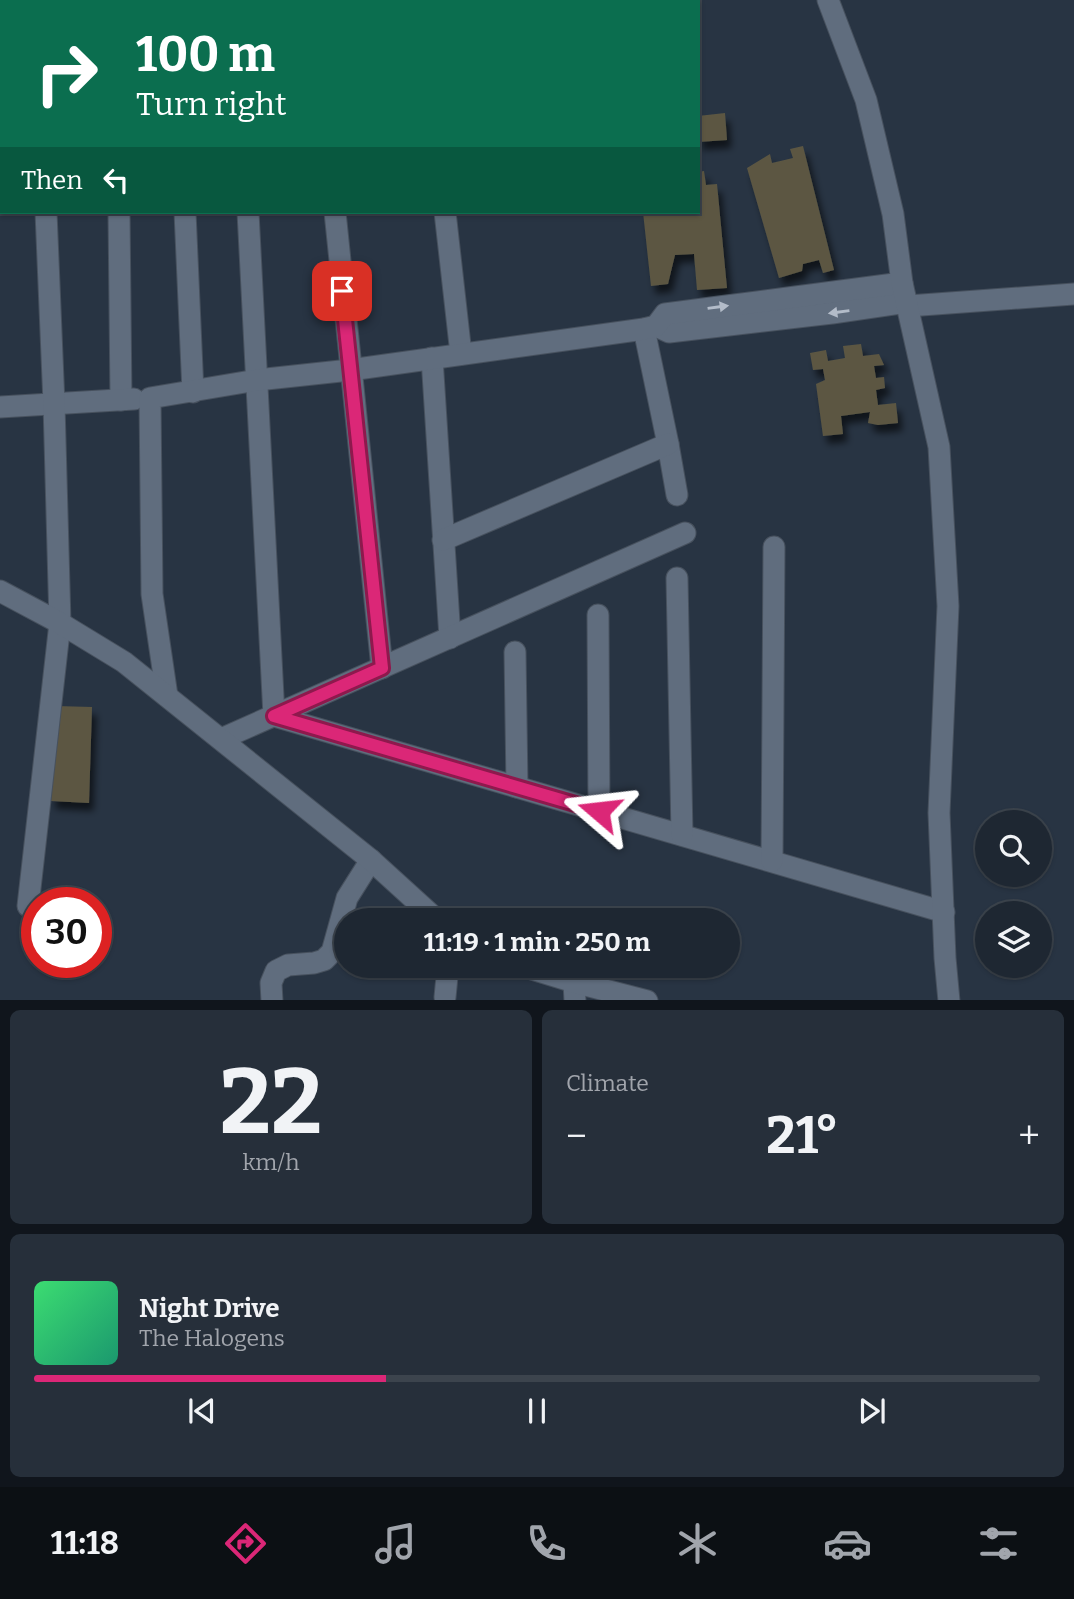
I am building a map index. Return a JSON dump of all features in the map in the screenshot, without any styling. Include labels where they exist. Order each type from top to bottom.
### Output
[{"type":"street","points":[[828,0],[866,100],[893,214],[905,297],[939,447],[948,606],[939,813],[949,1000]]},
{"type":"street","points":[[30,887],[60,623],[46,214]]},
{"type":"street","points":[[119,214],[121,400]]},
{"type":"street","points":[[185,214],[192,392]]},
{"type":"street","points":[[248,214],[274,716]]},
{"type":"street","points":[[335,214],[382,668]]},
{"type":"street","points":[[445,214],[461,354]]},
{"type":"street","points":[[0,408],[150,398],[257,380],[350,370],[650,328],[665,314],[905,297],[1074,294]]},
{"type":"street","points":[[650,328],[677,495]]},
{"type":"street","points":[[432,358],[450,638]]},
{"type":"street","points":[[150,398],[152,594],[167,696]]},
{"type":"street","points":[[443,540],[668,444]]},
{"type":"street","points":[[221,739],[685,533]]},
{"type":"street","points":[[772,861],[775,547]]},
{"type":"street","points":[[677,578],[682,835]]},
{"type":"street","points":[[0,591],[124,662],[371,860],[424,908]]},
{"type":"street","points":[[598,615],[599,811]]},
{"type":"street","points":[[515,652],[517,787]]},
{"type":"street","points":[[274,716],[944,912]]},
{"type":"street","points":[[272,1000],[271,983],[276,971],[288,965],[324,960],[332,953],[346,898],[371,860]]},
{"type":"street","points":[[445,997],[447,978]]},
{"type":"street","points":[[547,978],[575,991],[647,1000]]},
{"type":"building","points":[[725,113],[727,140],[700,142],[700,116]]},
{"type":"building","points":[[803,146],[834,270],[823,273],[819,260],[803,264],[802,271],[779,278],[747,168],[770,154],[772,163],[793,158],[790,149]]},
{"type":"building","points":[[704,171],[706,185],[717,184],[727,288],[697,290],[694,254],[675,255],[668,284],[651,286],[643,214],[700,214],[700,172]]},
{"type":"building","points":[[861,344],[863,356],[879,354],[884,365],[874,366],[876,378],[884,377],[885,388],[876,390],[878,405],[896,403],[898,423],[868,423],[870,412],[841,416],[843,434],[823,436],[816,384],[825,380],[823,369],[813,370],[810,353],[826,350],[828,361],[845,358],[843,346]]},
{"type":"building","points":[[55,706],[92,707],[89,803],[51,801]]},
{"type":"route","points":[[342,291],[382,668],[274,716],[599,811]]}]
